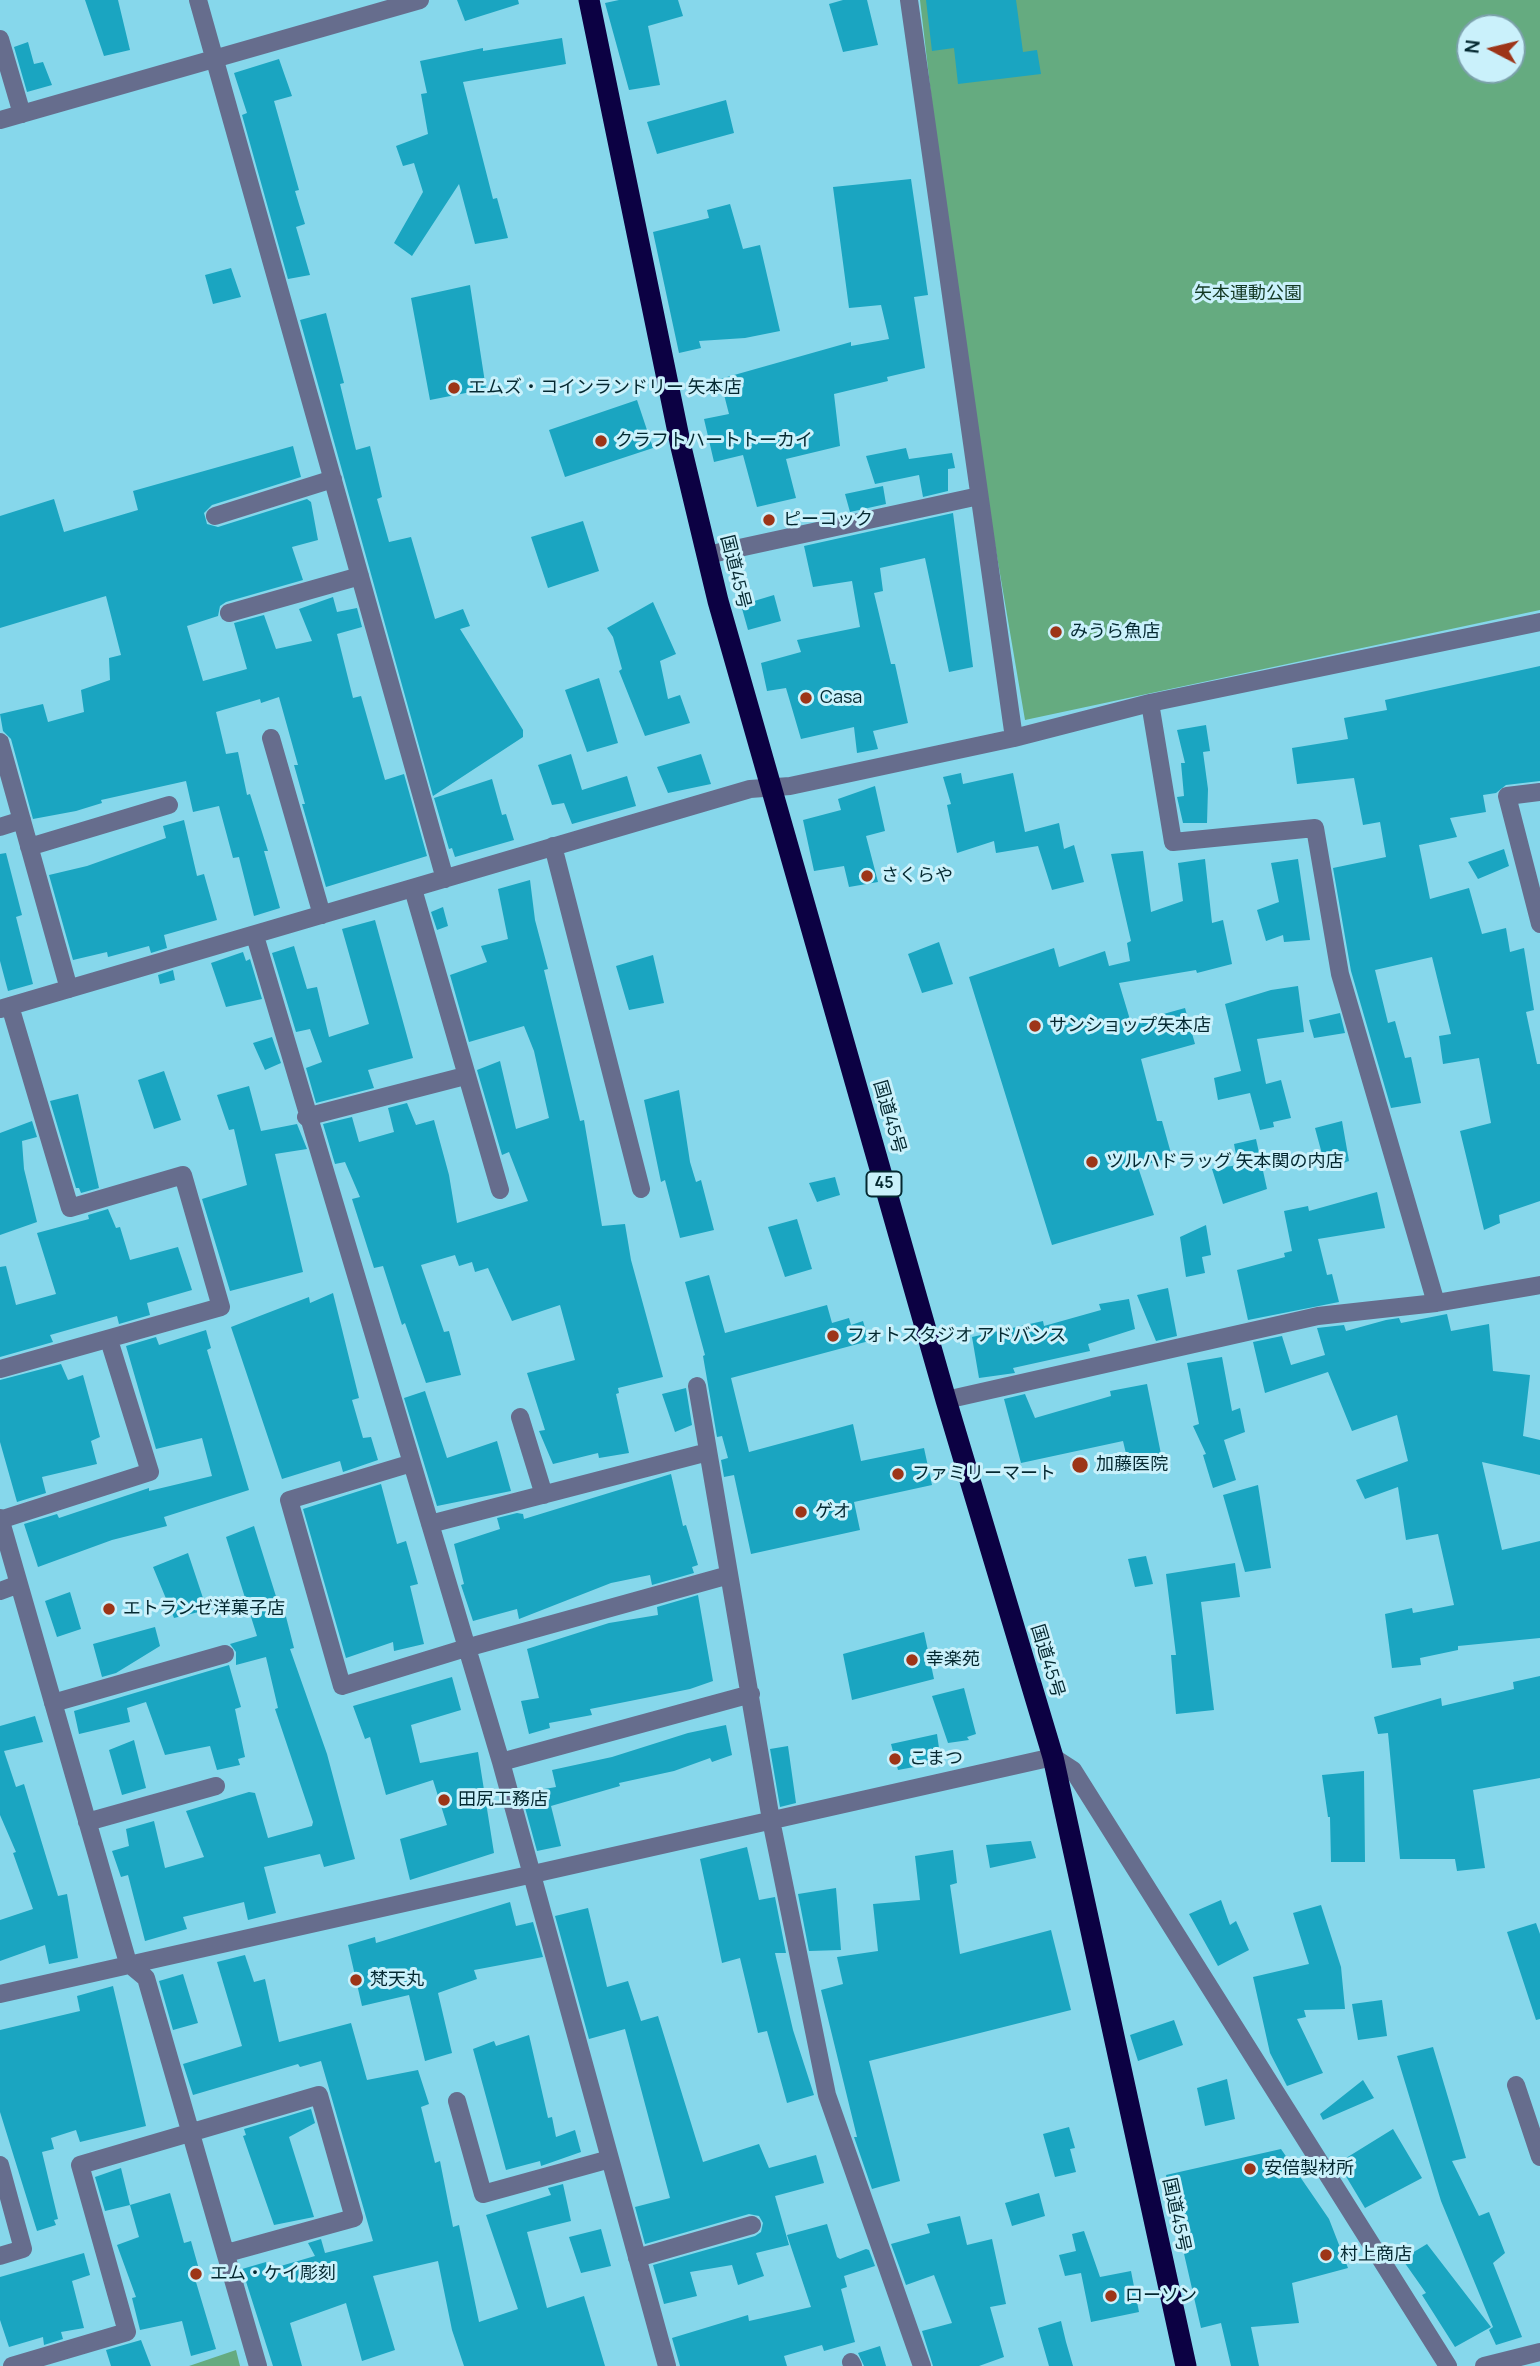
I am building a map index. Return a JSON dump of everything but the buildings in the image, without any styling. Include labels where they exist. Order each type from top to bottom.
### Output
[{"type":"highway","name":"国道45号","points":[[589,0],[681,447],[707,555],[946,1400],[1052,1757],[1186,2366]]},
{"type":"street","points":[[198,0],[445,879]]},
{"type":"street","points":[[0,120],[420,0]]},
{"type":"street","points":[[909,0],[1014,738]]},
{"type":"street","points":[[0,39],[22,114]]},
{"type":"street","points":[[215,516],[333,479]]},
{"type":"street","points":[[707,555],[979,496]]},
{"type":"street","points":[[229,613],[360,576]]},
{"type":"street","points":[[0,1369],[221,1307],[183,1175],[70,1208],[5,1007],[413,890],[750,789],[771,788],[1014,738],[1150,703],[1540,622]]},
{"type":"street","points":[[1150,703],[1173,842],[1315,828],[1340,974],[1436,1303]]},
{"type":"street","points":[[271,738],[322,915]]},
{"type":"street","points":[[0,742],[69,989]]},
{"type":"street","points":[[1540,792],[1507,796],[1540,924]]},
{"type":"street","points":[[29,847],[169,805]]},
{"type":"street","points":[[0,827],[22,820]]},
{"type":"street","points":[[553,846],[641,1189]]},
{"type":"street","points":[[413,890],[500,1190]]},
{"type":"street","points":[[254,936],[306,1118],[501,1762],[667,2366]]},
{"type":"street","points":[[306,1118],[465,1076]]},
{"type":"street","points":[[946,1400],[1318,1316],[1436,1303],[1540,1285]]},
{"type":"street","points":[[109,1340],[150,1472],[0,1519],[128,1963],[146,1978],[258,2366]]},
{"type":"street","points":[[696,1386],[771,1820],[798,1962],[828,2095],[922,2366]]},
{"type":"street","points":[[520,1417],[544,1495]]},
{"type":"street","points":[[430,1524],[708,1452]]},
{"type":"street","points":[[412,1463],[289,1500],[342,1686],[466,1648],[729,1575]]},
{"type":"street","points":[[0,1591],[19,1584]]},
{"type":"street","points":[[53,1703],[225,1654]]},
{"type":"street","points":[[501,1762],[751,1694]]},
{"type":"street","points":[[0,1994],[128,1963],[1052,1757],[1073,1770],[1448,2366]]},
{"type":"street","points":[[87,1822],[216,1786]]},
{"type":"street","points":[[1516,2085],[1540,2157]]},
{"type":"street","points":[[12,2366],[127,2332],[80,2165],[319,2095],[354,2218],[226,2253]]},
{"type":"street","points":[[457,2101],[483,2194],[610,2160]]},
{"type":"street","points":[[0,2165],[23,2249],[0,2256]]},
{"type":"street","points":[[637,2258],[752,2225]]},
{"type":"street","points":[[1484,2366],[1540,2352]]},
{"type":"green space","name":"矢本運動公園","points":[[920,0],[1540,0],[1540,610],[1025,720],[959,334]]},
{"type":"green space","points":[[236,2350],[240,2366],[189,2366]]},
{"type":"place","name":"エムズ・コインランドリー 矢本店","points":[[454,388]]},
{"type":"place","name":"クラフトハートトーカイ","points":[[601,441]]},
{"type":"place","name":"ピーコック","points":[[769,520]]},
{"type":"place","name":"みうら魚店","points":[[1056,632]]},
{"type":"place","name":"Casa","points":[[806,698]]},
{"type":"place","name":"さくらや","points":[[867,876]]},
{"type":"place","name":"サンショップ矢本店","points":[[1035,1026]]},
{"type":"place","name":"ツルハドラッグ 矢本関の内店","points":[[1092,1162]]},
{"type":"place","name":"フォトスタジオ アドバンス","points":[[833,1336]]},
{"type":"place","name":"加藤医院","points":[[1080,1465]]},
{"type":"place","name":"ファミリーマート","points":[[898,1474]]},
{"type":"place","name":"ゲオ","points":[[801,1512]]},
{"type":"place","name":"エトランゼ洋菓子店","points":[[109,1609]]},
{"type":"place","name":"幸楽苑","points":[[912,1660]]},
{"type":"place","name":"こまつ","points":[[895,1759]]},
{"type":"place","name":"田尻工務店","points":[[444,1800]]},
{"type":"place","name":"梵天丸","points":[[356,1980]]},
{"type":"place","name":"安倍製材所","points":[[1250,2169]]},
{"type":"place","name":"村上商店","points":[[1326,2255]]},
{"type":"place","name":"エム・ケイ彫刻","points":[[196,2274]]},
{"type":"place","name":"ローソン","points":[[1111,2296]]}]
